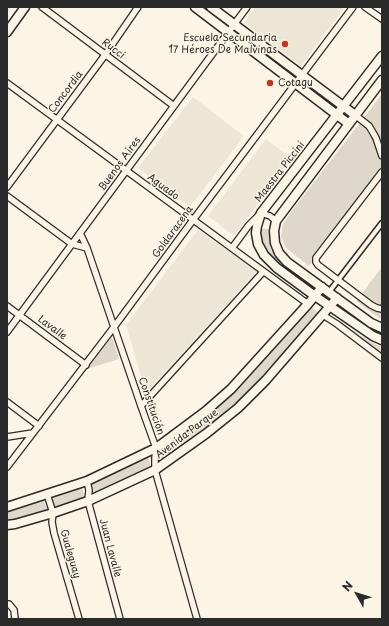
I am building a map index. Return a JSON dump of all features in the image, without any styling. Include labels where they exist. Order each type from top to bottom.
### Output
[{"type":"main road","points":[[7,32],[25,7]]},
{"type":"main road","points":[[195,7],[349,124]]},
{"type":"main road","points":[[211,7],[355,115]]},
{"type":"main road","name":"Maestra Piccini","points":[[382,56],[261,213],[256,233],[258,244],[264,255],[277,268],[373,336],[382,340]]},
{"type":"main road","points":[[382,80],[276,221],[274,231],[275,243],[279,253],[287,262],[371,323],[382,328]]},
{"type":"main road","name":"Avenida Parque","points":[[7,506],[87,481],[156,448],[206,411],[231,389],[315,296],[325,290]]},
{"type":"main road","name":"Avenida Parque","points":[[7,525],[53,513],[88,501],[155,470],[207,433],[238,408],[266,380],[337,298]]},
{"type":"street","name":"Rucci","points":[[42,7],[174,106]]},
{"type":"street","name":"Concordia","points":[[7,187],[105,55],[138,7]]},
{"type":"street","name":"Buenos Aires","points":[[7,332],[247,7]]},
{"type":"street","name":"Goldaracena","points":[[7,467],[114,327],[301,74],[353,7]]},
{"type":"street","points":[[365,7],[382,19]]},
{"type":"street","name":"Aguado","points":[[7,83],[308,304]]},
{"type":"street","points":[[355,115],[369,126],[376,138],[382,156]]},
{"type":"street","points":[[382,172],[316,258],[318,265],[338,281],[371,305],[377,308],[382,308]]},
{"type":"street","points":[[7,196],[72,244],[87,248]]},
{"type":"street","points":[[232,248],[249,225],[261,213],[270,216],[276,221]]},
{"type":"street","points":[[325,290],[338,281],[382,224]]},
{"type":"street","name":"Constitución","points":[[80,233],[87,248],[140,406],[156,448],[155,470],[197,619]]},
{"type":"street","points":[[140,406],[263,272]]},
{"type":"street","name":"Lavalle","points":[[7,306],[86,364]]},
{"type":"street","points":[[323,315],[382,358]]},
{"type":"street","points":[[7,402],[39,426]]},
{"type":"street","points":[[7,438],[33,433]]},
{"type":"street","name":"Juan Lavalle","points":[[87,481],[89,490],[88,501],[120,619]]},
{"type":"street","name":"Gualeguay","points":[[46,494],[53,513],[52,522],[54,533],[79,619]]},
{"type":"street","points":[[8,604],[14,610],[15,619]]},
{"type":"shaded area","points":[[255,7],[345,7],[301,66],[244,23]]},
{"type":"shaded area","points":[[382,94],[382,173],[309,266],[286,248],[281,237],[283,224]]},
{"type":"shaded area","points":[[193,97],[244,136],[190,207],[138,168]]},
{"type":"shaded area","points":[[266,139],[292,159],[234,236],[208,216]]},
{"type":"shaded area","points":[[260,229],[268,229],[271,250],[281,260],[314,284],[310,289],[277,264],[267,253],[262,243]]},
{"type":"shaded area","points":[[198,230],[257,271],[146,393],[126,325]]},
{"type":"shaded area","points":[[382,267],[382,320],[356,301]]},
{"type":"shaded area","points":[[341,305],[382,330],[382,335],[338,308]]},
{"type":"shaded area","points":[[311,307],[320,313],[264,378],[216,420],[162,458],[158,449],[208,413],[255,370]]},
{"type":"shaded area","points":[[339,321],[361,336],[382,347],[382,354]]},
{"type":"shaded area","points":[[112,337],[119,359],[87,369]]},
{"type":"shaded area","points":[[145,457],[148,457],[151,466],[93,494],[91,484]]},
{"type":"shaded area","points":[[81,486],[86,499],[55,509],[52,498]]},
{"type":"shaded area","points":[[44,500],[48,511],[7,520],[7,509]]},
{"type":"place","name":"Escuela Secundaria 17 Héroes De Malvinas","points":[[285,44]]},
{"type":"place","name":"Cotagu","points":[[270,83]]}]
